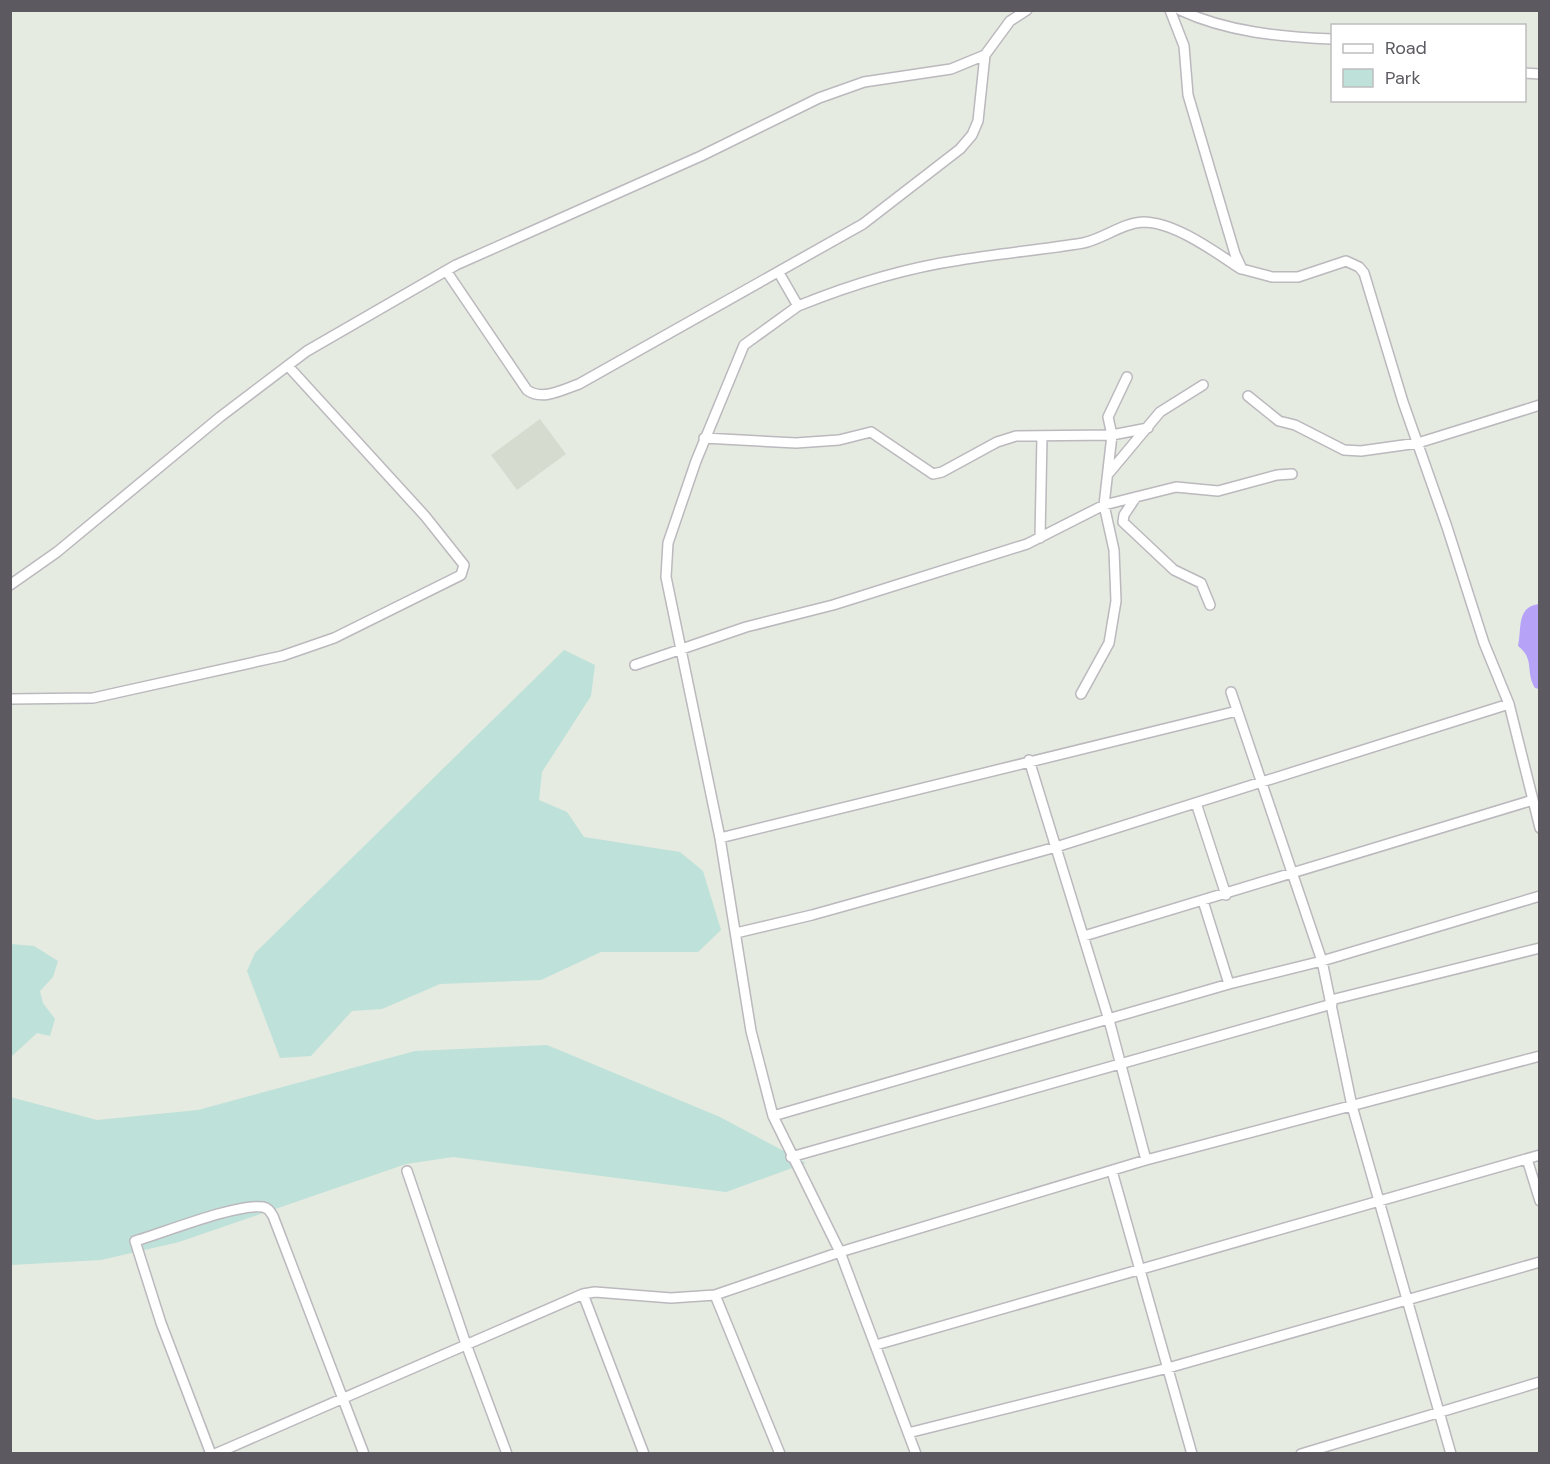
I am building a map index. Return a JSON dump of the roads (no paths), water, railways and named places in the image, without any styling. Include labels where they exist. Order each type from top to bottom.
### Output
[{"type":"street","points":[[447,272],[527,390],[534,395],[542,395],[579,384],[863,224],[960,149],[972,135],[978,121],[985,55],[1010,21],[1027,10]]},
{"type":"street","points":[[1170,10],[1184,46],[1188,95],[1235,254],[1242,269]]},
{"type":"street","points":[[1180,10],[1219,26],[1244,28],[1287,38],[1331,39]]},
{"type":"street","points":[[10,585],[57,552],[220,417],[326,338],[447,272],[701,156],[819,98],[864,82],[951,69],[985,55]]},
{"type":"street","points":[[916,1454],[840,1252],[791,1157],[773,1116],[751,1031],[720,838],[666,577],[668,543],[704,438],[744,345],[798,306],[837,290],[895,273],[959,260],[1086,242],[1142,222],[1166,228],[1206,245],[1252,274],[1285,278],[1298,277],[1346,261],[1359,267],[1364,273],[1484,643],[1509,704],[1539,828]]},
{"type":"street","points":[[779,273],[798,306]]},
{"type":"street","points":[[10,699],[93,698],[282,657],[334,639],[461,575],[464,565],[425,516],[288,366]]},
{"type":"street","points":[[1081,694],[1109,643],[1116,602],[1114,550],[1104,505],[1112,435],[1108,417],[1126,377]]},
{"type":"street","points":[[1109,473],[1133,441],[1148,428],[1160,412],[1203,385]]},
{"type":"street","points":[[1248,396],[1280,421],[1295,425],[1344,450],[1377,450],[1418,443],[1539,405]]},
{"type":"street","points":[[704,438],[796,443],[839,440],[871,432],[933,474],[942,472],[997,442],[1016,436],[1112,435],[1148,428]]},
{"type":"street","points":[[1040,538],[1042,436]]},
{"type":"street","points":[[635,665],[683,651],[746,627],[759,626],[925,578],[1040,538],[1104,505],[1176,487],[1218,491],[1277,475],[1292,474]]},
{"type":"street","points":[[1136,497],[1124,515],[1123,522],[1174,570],[1201,583],[1210,605]]},
{"type":"street","points":[[1231,692],[1322,961],[1352,1106],[1451,1454]]},
{"type":"street","points":[[736,933],[812,915],[1056,847],[1509,704]]},
{"type":"street","points":[[720,838],[1029,760],[1087,749],[1212,715],[1237,711]]},
{"type":"street","points":[[1029,760],[1109,1020],[1146,1160]]},
{"type":"street","points":[[1084,936],[1203,902],[1533,800]]},
{"type":"street","points":[[1196,803],[1226,895]]},
{"type":"street","points":[[773,1116],[1230,984],[1322,961],[1539,896]]},
{"type":"street","points":[[1203,902],[1230,984]]},
{"type":"street","points":[[791,1157],[1332,1002],[1539,948]]},
{"type":"street","points":[[364,1454],[342,1399],[287,1251],[268,1209],[260,1207],[238,1209],[135,1241],[161,1323],[213,1454],[342,1399],[583,1294],[595,1292],[671,1298],[715,1295],[840,1252],[1146,1160],[1539,1056]]},
{"type":"street","points":[[876,1346],[1539,1155]]},
{"type":"street","points":[[1527,1159],[1539,1201]]},
{"type":"street","points":[[407,1171],[466,1344],[507,1454]]},
{"type":"street","points":[[1112,1171],[1192,1454]]},
{"type":"street","points":[[908,1433],[1168,1368],[1539,1262]]},
{"type":"street","points":[[583,1294],[644,1454]]},
{"type":"street","points":[[715,1295],[780,1454]]},
{"type":"street","points":[[1301,1454],[1539,1382]]}]
